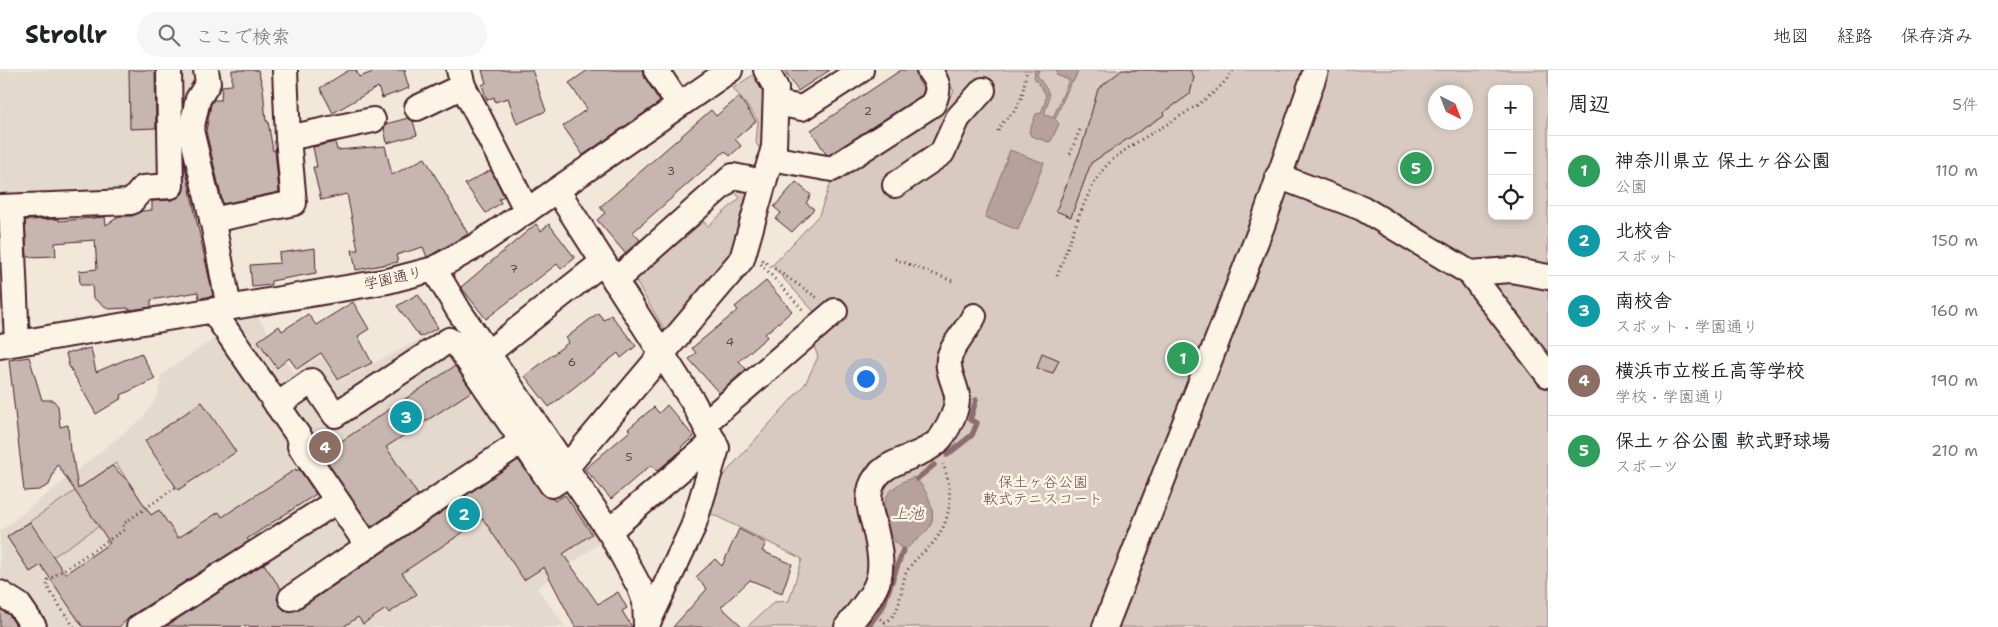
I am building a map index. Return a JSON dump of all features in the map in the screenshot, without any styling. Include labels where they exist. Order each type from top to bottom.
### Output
[{"type":"street","points":[[8,344],[6,207],[131,202],[143,188],[170,186],[169,70]]},
{"type":"street","points":[[206,70],[208,83],[198,99],[190,130],[212,220],[221,309],[277,404],[304,444],[300,446],[368,546]]},
{"type":"street","points":[[212,220],[294,203],[288,138],[285,70]]},
{"type":"street","points":[[656,70],[679,105]]},
{"type":"street","name":"学園通り","points":[[8,344],[388,281],[434,269],[476,246],[730,70]]},
{"type":"street","points":[[277,404],[312,381],[335,415],[449,340],[458,346],[552,485],[568,471],[742,259],[774,147],[776,88],[766,70]]},
{"type":"street","points":[[776,103],[802,108],[861,70]]},
{"type":"street","points":[[771,158],[832,170],[934,104],[939,90],[938,83],[929,70]]},
{"type":"street","points":[[1105,627],[1262,226],[1316,70]]},
{"type":"street","points":[[417,108],[461,78],[526,211]]},
{"type":"street","points":[[895,185],[942,153],[958,118],[983,90]]},
{"type":"street","points":[[288,138],[373,120]]},
{"type":"street","points":[[488,353],[609,272],[734,176],[764,182]]},
{"type":"street","points":[[1278,176],[1362,208],[1470,273],[1548,375]]},
{"type":"street","points":[[557,190],[663,353],[718,448],[693,527],[646,627]]},
{"type":"street","points":[[434,269],[488,353],[609,531],[640,588],[645,602],[646,627]]},
{"type":"street","points":[[1470,273],[1511,270],[1548,277]]},
{"type":"street","points":[[847,627],[874,593],[881,574],[881,556],[868,503],[872,486],[876,478],[890,465],[932,446],[944,434],[957,402],[949,365],[950,355],[974,316]]},
{"type":"street","points":[[609,531],[827,319]]},
{"type":"street","points":[[291,598],[522,441]]},
{"type":"street","points":[[139,627],[337,501]]},
{"type":"street","points":[[0,593],[19,606],[34,627]]},
{"type":"path","points":[[998,131],[1004,119],[1015,111],[1019,104],[1027,70]]},
{"type":"path","points":[[1057,276],[1098,174],[1124,150],[1218,89],[1233,70]]},
{"type":"path","points":[[1070,154],[1081,127]]},
{"type":"path","points":[[754,256],[827,319]]},
{"type":"path","points":[[894,259],[955,282]]},
{"type":"path","points":[[772,266],[827,319]]},
{"type":"path","points":[[881,621],[889,620],[898,604],[904,579],[910,567],[932,543],[946,521],[951,493],[948,476],[932,446]]},
{"type":"path","points":[[74,627],[47,586],[48,580],[124,530],[123,524],[176,487]]},
{"type":"shaded area","points":[[0,70],[194,70],[200,201],[18,215],[21,324],[0,325]]},
{"type":"shaded area","points":[[256,314],[294,373],[321,356],[339,381],[458,320],[606,539],[537,588],[566,627],[38,627],[0,584],[0,531],[143,418],[158,395],[161,375],[248,315]]},
{"type":"green space","name":"保土ヶ谷公園 軟式テニスコート","points":[[939,70],[1548,70],[1548,627],[747,627],[774,602],[789,601],[802,559],[708,512],[714,486],[805,384],[818,357],[810,335],[818,316],[772,266],[819,215],[832,179],[946,103],[954,91]]},
{"type":"green space","points":[[759,71],[768,84],[765,150],[760,149],[756,143],[758,120],[733,88]]},
{"type":"green space","points":[[755,186],[737,253],[667,334],[635,280],[698,226],[704,222],[708,226],[740,198],[732,189]]},
{"type":"green space","points":[[116,463],[140,499],[30,572],[7,537]]},
{"type":"water","points":[[1035,70],[1039,70],[1037,75],[1047,90],[1049,97],[1044,114],[1053,118],[1069,80],[1056,75],[1058,71],[1056,70],[1079,70],[1073,82],[1071,82],[1055,119],[1059,124],[1049,142],[1031,136],[1029,132],[1036,114],[1041,113],[1046,97],[1034,77]]},
{"type":"water","points":[[1010,150],[1044,163],[1018,230],[985,217]]},
{"type":"water","name":"上池","points":[[914,477],[919,481],[927,494],[933,515],[929,528],[905,550],[899,546],[889,533],[884,517],[884,509],[885,501],[890,491]]},
{"type":"building","points":[[129,70],[155,70],[156,128],[130,129]]},
{"type":"building","points":[[232,70],[258,70],[263,88],[266,121],[268,121],[273,151],[275,150],[279,192],[223,204],[206,131],[211,104],[213,100],[221,100],[222,86],[232,85]]},
{"type":"building","points":[[349,70],[356,70],[359,77],[373,72],[372,70],[406,70],[404,71],[409,88],[382,98],[378,87],[333,113],[320,88]]},
{"type":"building","points":[[482,70],[532,70],[546,111],[517,124],[508,98],[495,102],[494,97],[487,100],[482,85],[486,83]]},
{"type":"building","points":[[588,70],[642,70],[660,102],[583,155],[563,126],[587,109],[569,83]]},
{"type":"building","points":[[784,70],[830,70],[798,91]]},
{"type":"building","points":[[901,70],[915,70],[918,80],[924,89],[922,95],[829,155],[826,154],[811,130]]},
{"type":"building","points":[[1122,70],[1190,70],[1194,77],[1190,94],[1163,113],[1164,115],[1091,163],[1071,217],[1056,211],[1082,146],[1098,89]]},
{"type":"building","points":[[739,97],[756,121],[735,139],[741,146],[730,156],[725,151],[633,232],[640,240],[625,253],[597,220],[605,213],[600,207],[711,110],[716,116]]},
{"type":"building","points":[[408,118],[413,121],[417,135],[387,143],[384,128],[386,124]]},
{"type":"building","points":[[335,142],[337,150],[385,146],[392,175],[425,158],[468,234],[427,257],[423,247],[396,255],[398,262],[356,270],[352,250],[358,250],[347,194],[321,200],[313,167],[317,167],[313,147]]},
{"type":"building","points":[[184,162],[213,296],[199,298],[198,292],[151,300],[151,307],[129,310],[128,308],[109,309],[93,298],[92,285],[80,285],[79,271],[97,269],[95,240],[55,243],[56,256],[27,257],[25,220],[59,219],[59,221],[105,217],[106,225],[120,216],[132,216],[142,211],[152,210],[152,201],[172,200],[183,193]]},
{"type":"building","points":[[491,170],[504,196],[499,199],[501,203],[486,213],[465,184]]},
{"type":"building","points":[[796,182],[811,195],[806,203],[814,209],[792,232],[776,219],[781,213],[774,207]]},
{"type":"building","points":[[536,224],[541,231],[549,224],[575,258],[561,269],[557,264],[486,319],[461,287]]},
{"type":"building","points":[[315,248],[316,273],[271,281],[271,285],[252,287],[250,265],[280,263],[279,253]]},
{"type":"building","points":[[766,281],[792,311],[765,334],[767,337],[739,361],[746,369],[719,393],[689,359],[696,353],[692,348],[738,310],[735,307]]},
{"type":"building","points":[[418,294],[438,328],[420,337],[397,306]]},
{"type":"building","points":[[353,302],[369,329],[358,336],[372,363],[338,379],[321,353],[297,369],[289,358],[277,368],[258,341],[279,326],[282,331],[308,314],[316,325]]},
{"type":"building","points":[[598,313],[604,320],[611,315],[636,346],[621,358],[618,353],[549,407],[525,376],[569,342],[566,338]]},
{"type":"building","points":[[91,348],[96,372],[141,353],[155,379],[121,395],[122,398],[96,414],[69,366],[66,353]]},
{"type":"building","points":[[1042,353],[1059,360],[1053,373],[1037,368]]},
{"type":"building","points":[[29,357],[42,400],[53,400],[58,406],[60,427],[68,425],[70,452],[72,452],[78,489],[112,466],[128,481],[151,515],[159,510],[178,538],[219,512],[222,517],[296,469],[297,471],[299,469],[316,494],[247,539],[249,541],[132,615],[119,627],[83,627],[41,565],[30,572],[7,537],[30,522],[65,574],[110,543],[57,464],[49,485],[39,490],[24,491],[9,360]]},
{"type":"building","points":[[455,366],[472,391],[386,447],[418,495],[371,527],[322,454]]},
{"type":"building","points":[[202,402],[236,452],[178,490],[145,441]]},
{"type":"building","points":[[667,405],[694,437],[657,471],[651,465],[611,499],[585,469],[630,431],[628,429],[654,407],[659,413]]},
{"type":"building","points":[[518,460],[546,497],[555,501],[565,495],[592,534],[563,554],[598,604],[618,592],[627,608],[622,611],[632,627],[575,627],[544,567],[524,580],[483,519],[402,573],[417,594],[389,613],[386,609],[363,624],[358,617],[343,627],[166,626],[264,564],[281,589],[277,599],[280,606],[285,611],[298,610]]},
{"type":"building","points":[[739,529],[766,543],[762,551],[792,564],[782,593],[750,580],[721,607],[743,627],[673,627],[707,589],[696,577],[715,559],[722,566]]},
{"type":"building","points":[[0,609],[9,615],[17,627],[0,627]]},
{"type":"waterway","points":[[947,455],[972,435],[977,423],[970,420],[976,400]]},
{"type":"waterway","points":[[917,479],[934,465]]},
{"type":"waterway","points":[[868,627],[883,606],[903,550]]},
{"type":"place","name":"保土ヶ谷公園 軟式野球場","points":[[1416,168]]},
{"type":"place","name":"神奈川県立 保土ヶ谷公園","points":[[1183,358]]},
{"type":"place","name":"南校舎","points":[[406,417]]},
{"type":"place","name":"横浜市立桜丘高等学校","points":[[325,447]]},
{"type":"place","name":"北校舎","points":[[464,514]]}]
